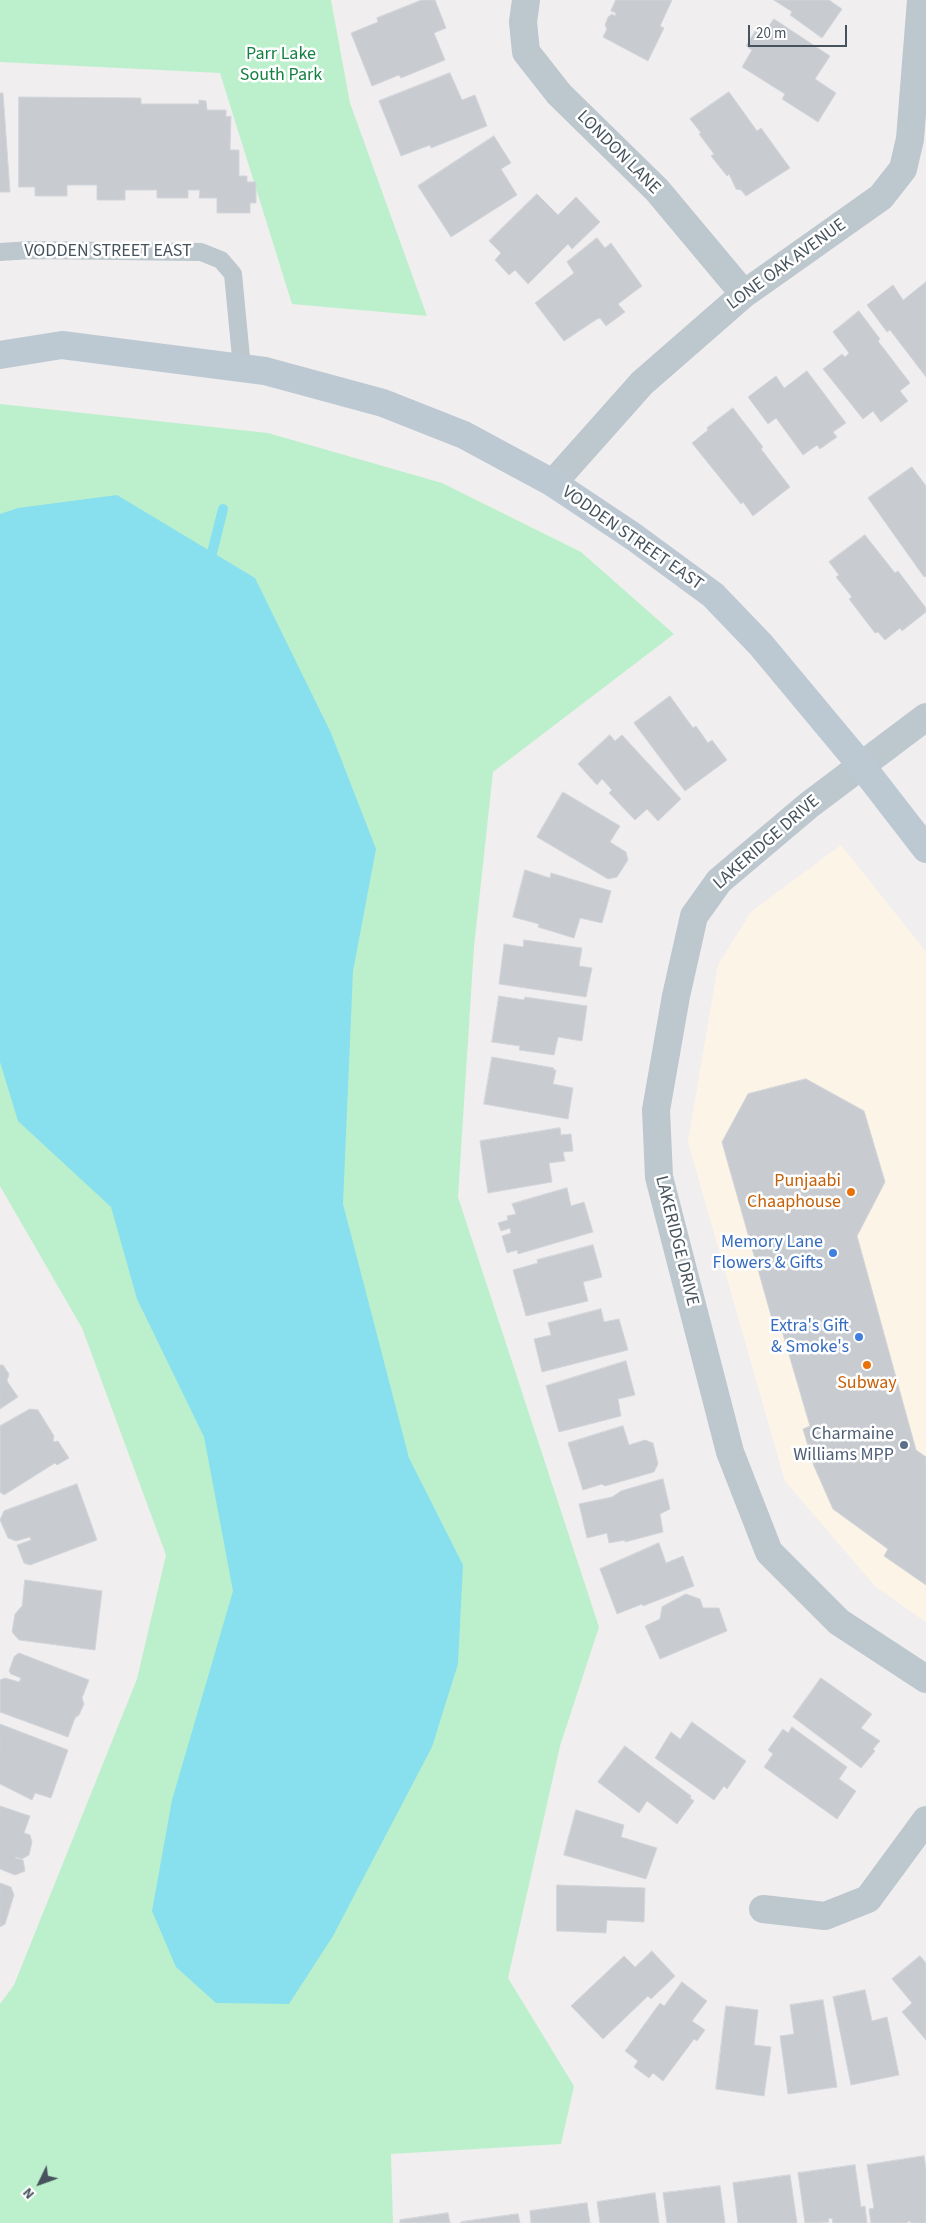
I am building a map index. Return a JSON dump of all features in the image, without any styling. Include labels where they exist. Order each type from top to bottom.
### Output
[{"type":"street","name":"LONDON LANE","points":[[526,0],[523,22],[526,52],[558,94],[657,190],[744,294]]},
{"type":"street","name":"LONE OAK AVENUE","points":[[553,483],[642,383],[744,294],[881,197],[902,169],[910,139],[921,0]]},
{"type":"street","name":"VODDEN STREET EAST","points":[[0,355],[62,346],[265,371],[383,403],[464,435],[553,483],[634,537],[713,595],[761,645],[861,764],[926,849]]},
{"type":"street","name":"LAKERIDGE DRIVE","points":[[926,717],[861,764],[809,805],[719,881],[694,916],[676,996],[656,1110],[659,1177],[730,1452],[769,1552],[839,1622],[926,1679]]},
{"type":"street","points":[[763,1909],[825,1916],[868,1899],[926,1820]]},
{"type":"lane","name":"VODDEN STREET EAST","points":[[0,252],[31,250],[201,252],[220,260],[233,274],[242,368]]},
{"type":"shaded area","points":[[841,845],[926,952],[926,1622],[875,1586],[785,1481],[688,1142],[718,965],[751,912]]},
{"type":"green space","name":"Parr Lake South Park","points":[[0,0],[331,0],[350,103],[427,316],[292,304],[220,73],[0,62]]},
{"type":"green space","points":[[0,404],[268,433],[442,483],[581,552],[674,634],[493,772],[474,947],[458,1197],[599,1627],[560,1746],[508,1978],[574,2086],[561,2144],[391,2154],[393,2223],[0,2223],[0,2004],[14,1985],[137,1679],[166,1555],[82,1328],[0,1186]]},
{"type":"water","points":[[117,495],[255,578],[331,733],[376,849],[353,971],[343,1204],[409,1458],[463,1565],[458,1664],[432,1747],[333,1936],[289,2004],[216,2003],[176,1967],[152,1911],[172,1800],[233,1591],[204,1437],[137,1299],[111,1207],[18,1121],[0,1062],[0,514],[18,508]]},
{"type":"building","points":[[422,0],[435,0],[446,28],[434,33],[445,60],[401,78],[399,75],[372,86],[351,33],[378,22],[377,18]]},
{"type":"building","points":[[616,0],[672,0],[660,26],[664,28],[648,61],[603,37],[607,29],[605,25],[608,17],[612,14],[615,16],[616,13],[611,11]]},
{"type":"building","points":[[774,0],[829,0],[842,9],[822,38],[790,15],[792,12]]},
{"type":"building","points":[[774,19],[830,56],[815,79],[836,93],[818,122],[782,99],[785,94],[742,67],[752,50],[746,46],[757,28],[764,33]]},
{"type":"building","points":[[450,73],[462,100],[475,95],[487,126],[431,148],[430,145],[401,156],[379,101]]},
{"type":"building","points":[[729,92],[757,131],[761,128],[790,168],[746,196],[741,190],[736,189],[729,174],[727,176],[711,156],[714,154],[690,119]]},
{"type":"building","points":[[0,93],[3,93],[10,192],[0,192]]},
{"type":"building","points":[[19,97],[141,98],[141,104],[199,104],[199,100],[206,101],[207,110],[226,110],[226,117],[231,116],[230,150],[239,150],[239,176],[247,176],[247,182],[256,182],[256,203],[250,203],[250,213],[217,213],[217,198],[199,198],[200,190],[188,190],[188,198],[157,198],[157,190],[125,190],[125,200],[97,200],[97,185],[67,185],[67,196],[35,196],[35,187],[19,187]]},
{"type":"building","points":[[494,136],[511,163],[501,169],[517,195],[451,237],[418,186]]},
{"type":"building","points":[[537,194],[558,215],[576,197],[600,222],[572,249],[568,244],[528,284],[515,270],[509,275],[495,260],[501,253],[489,241]]},
{"type":"building","points":[[597,238],[605,248],[611,243],[642,286],[618,304],[625,312],[606,326],[600,318],[597,319],[564,341],[535,303],[574,273],[567,262]]},
{"type":"building","points":[[926,282],[926,377],[890,330],[887,332],[867,305],[893,285],[903,300]]},
{"type":"building","points":[[859,311],[880,339],[878,341],[910,383],[900,391],[908,401],[881,422],[873,411],[863,419],[823,369],[842,354],[845,357],[849,353],[833,332]]},
{"type":"building","points":[[807,371],[846,423],[833,432],[837,437],[820,449],[817,445],[803,455],[776,418],[768,424],[748,397],[776,376],[784,388]]},
{"type":"building","points":[[733,408],[763,447],[761,449],[790,487],[753,516],[743,502],[741,504],[692,443],[708,430],[707,428]]},
{"type":"building","points":[[912,467],[926,486],[926,576],[924,577],[868,498]]},
{"type":"building","points":[[865,535],[895,573],[898,571],[926,608],[926,612],[902,631],[900,628],[885,640],[878,632],[875,633],[849,599],[852,597],[836,577],[839,575],[829,562]]},
{"type":"building","points":[[670,696],[693,728],[696,726],[708,743],[712,740],[727,760],[685,791],[634,723]]},
{"type":"building","points":[[610,735],[615,741],[622,735],[681,799],[658,821],[647,809],[635,820],[609,793],[612,790],[602,779],[597,785],[578,764]]},
{"type":"building","points":[[563,792],[620,826],[610,842],[626,852],[628,860],[617,877],[608,879],[537,837]]},
{"type":"building","points":[[525,870],[550,878],[551,873],[611,891],[602,923],[580,918],[574,938],[538,927],[539,924],[513,917]]},
{"type":"building","points":[[524,940],[582,948],[579,966],[592,968],[586,997],[499,984],[504,944],[523,947]]},
{"type":"building","points":[[499,996],[524,1000],[525,997],[587,1006],[582,1041],[558,1037],[554,1055],[519,1050],[520,1046],[492,1042]]},
{"type":"building","points":[[492,1057],[554,1068],[553,1070],[556,1070],[553,1084],[573,1088],[568,1119],[484,1104]]},
{"type":"building","points":[[806,1079],[864,1111],[885,1182],[857,1236],[916,1450],[926,1457],[926,1585],[884,1556],[888,1549],[833,1509],[814,1466],[803,1429],[810,1426],[778,1317],[772,1319],[722,1142],[748,1094]]},
{"type":"building","points":[[560,1128],[561,1135],[571,1134],[573,1151],[563,1152],[565,1161],[549,1163],[552,1182],[488,1193],[480,1141]]},
{"type":"building","points":[[567,1188],[571,1206],[584,1202],[593,1232],[518,1254],[517,1250],[507,1253],[502,1236],[511,1233],[510,1228],[501,1231],[498,1223],[508,1220],[507,1216],[516,1214],[512,1204]]},
{"type":"building","points":[[593,1245],[602,1277],[583,1282],[588,1301],[526,1316],[513,1270],[538,1263],[537,1260]]},
{"type":"building","points":[[601,1309],[604,1322],[619,1319],[628,1350],[542,1372],[534,1339],[551,1335],[548,1323]]},
{"type":"building","points":[[626,1361],[635,1395],[618,1399],[621,1416],[559,1432],[546,1386]]},
{"type":"building","points":[[0,1365],[3,1365],[9,1374],[7,1381],[18,1397],[0,1409]]},
{"type":"building","points":[[30,1409],[38,1410],[54,1436],[53,1442],[58,1441],[69,1458],[57,1465],[55,1463],[4,1495],[0,1492],[0,1426]]},
{"type":"building","points":[[623,1426],[629,1445],[645,1440],[653,1443],[658,1464],[654,1472],[605,1486],[602,1484],[583,1490],[568,1443]]},
{"type":"building","points":[[663,1479],[670,1509],[660,1514],[663,1532],[625,1542],[625,1540],[609,1543],[607,1533],[587,1538],[579,1504],[612,1497],[621,1491]]},
{"type":"building","points":[[77,1484],[97,1540],[30,1565],[24,1563],[17,1545],[31,1540],[30,1537],[16,1541],[8,1538],[0,1520],[4,1511]]},
{"type":"building","points":[[659,1543],[666,1563],[683,1556],[694,1586],[617,1614],[600,1569]]},
{"type":"building","points":[[25,1580],[102,1591],[95,1650],[19,1640],[12,1632],[15,1614],[22,1606]]},
{"type":"building","points":[[686,1594],[700,1599],[703,1608],[719,1608],[727,1631],[660,1659],[645,1626],[660,1619],[662,1607]]},
{"type":"building","points":[[19,1653],[89,1680],[82,1698],[84,1704],[79,1715],[75,1718],[68,1737],[0,1712],[0,1680],[5,1678],[19,1682],[21,1678],[11,1674],[9,1671],[14,1657]]},
{"type":"building","points":[[821,1678],[872,1714],[861,1728],[880,1741],[873,1749],[875,1751],[861,1768],[793,1717]]},
{"type":"building","points":[[692,1722],[746,1761],[727,1789],[724,1786],[714,1800],[655,1758],[671,1732],[680,1739]]},
{"type":"building","points":[[0,1724],[68,1750],[51,1798],[35,1793],[32,1800],[0,1784]]},
{"type":"building","points":[[792,1727],[847,1767],[839,1779],[856,1791],[837,1819],[764,1767],[773,1754],[768,1750],[783,1729],[788,1733]]},
{"type":"building","points":[[625,1746],[691,1796],[690,1798],[694,1801],[677,1824],[647,1801],[639,1813],[598,1782]]},
{"type":"building","points":[[0,1806],[30,1816],[24,1833],[30,1835],[32,1842],[29,1855],[22,1859],[15,1858],[23,1860],[25,1871],[15,1875],[0,1869]]},
{"type":"building","points":[[576,1810],[624,1825],[621,1837],[657,1848],[646,1879],[564,1855]]},
{"type":"building","points":[[0,1883],[11,1887],[14,1895],[5,1924],[0,1927]]},
{"type":"building","points":[[557,1885],[645,1888],[644,1922],[607,1920],[606,1933],[557,1931]]},
{"type":"building","points":[[652,1951],[675,1976],[651,1999],[648,1996],[603,2039],[571,2006],[624,1956],[635,1967]]},
{"type":"building","points":[[920,1956],[926,1963],[926,2040],[902,2012],[912,2003],[892,1979]]},
{"type":"building","points":[[682,1982],[707,2001],[692,2021],[705,2030],[697,2041],[694,2039],[663,2081],[653,2073],[649,2078],[634,2067],[638,2061],[625,2051],[660,2003],[664,2006]]},
{"type":"building","points":[[865,1990],[872,2021],[887,2017],[899,2075],[851,2085],[833,1997]]},
{"type":"building","points":[[823,2000],[837,2087],[788,2094],[780,2036],[794,2034],[790,2005]]},
{"type":"building","points":[[726,2006],[758,2010],[754,2045],[771,2047],[764,2096],[716,2089]]},
{"type":"building","points":[[924,2156],[926,2169],[926,2223],[911,2223],[910,2221],[906,2223],[871,2223],[869,2209],[874,2208],[867,2165]]},
{"type":"building","points":[[855,2165],[861,2207],[865,2206],[867,2223],[833,2223],[832,2218],[828,2219],[829,2222],[805,2223],[798,2173]]},
{"type":"building","points":[[790,2175],[797,2223],[738,2223],[733,2183]]},
{"type":"building","points":[[720,2186],[725,2223],[667,2223],[663,2193]]},
{"type":"building","points":[[655,2193],[659,2223],[600,2223],[597,2202]]},
{"type":"building","points":[[587,2203],[590,2223],[531,2223],[530,2211]]},
{"type":"building","points":[[448,2213],[450,2223],[400,2223],[400,2220]]},
{"type":"building","points":[[518,2214],[520,2223],[461,2223],[461,2222]]},
{"type":"waterway","points":[[209,565],[223,509]]},
{"type":"place","name":"Punjaabi Chaaphouse","points":[[851,1192]]},
{"type":"place","name":"Memory Lane Flowers & Gifts","points":[[833,1253]]},
{"type":"place","name":"Extra's Gift & Smoke's","points":[[859,1337]]},
{"type":"place","name":"Subway","points":[[867,1365]]},
{"type":"place","name":"Charmaine Williams MPP","points":[[904,1445]]}]
